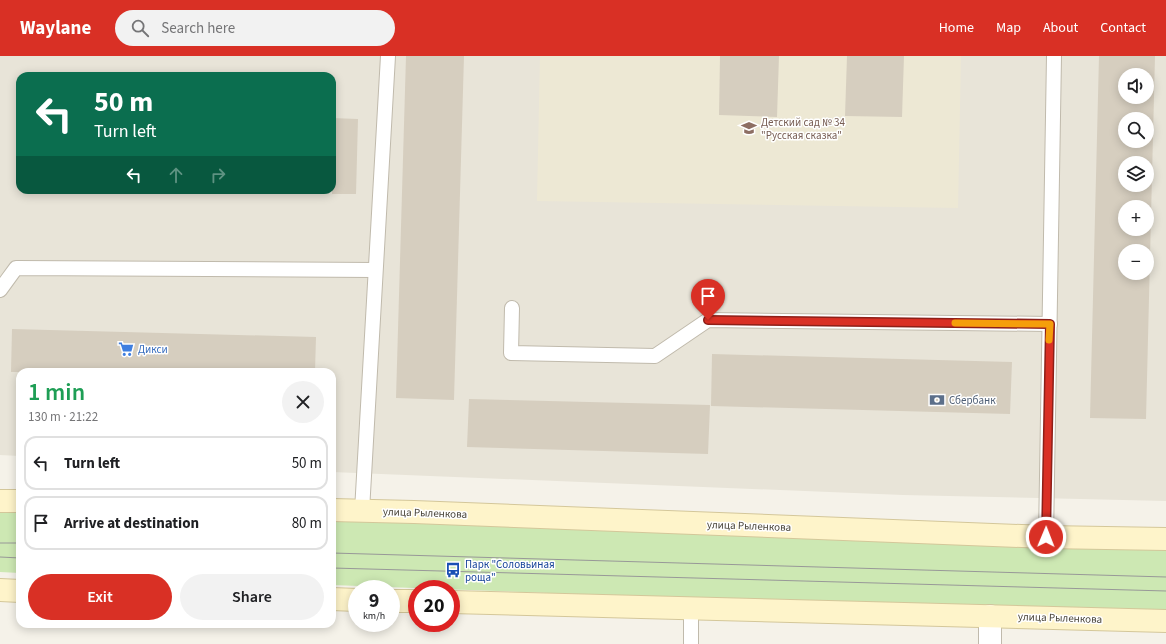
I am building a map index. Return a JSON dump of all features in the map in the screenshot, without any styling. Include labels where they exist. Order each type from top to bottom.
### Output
[{"type":"street","points":[[0,501],[16,501]]},
{"type":"street","name":"улица Рыленкова","points":[[336,510],[1046,537],[1166,539]]},
{"type":"street","points":[[0,590],[16,591]]},
{"type":"street","points":[[336,599],[348,600]]},
{"type":"street","name":"улица Рыленкова","points":[[460,602],[1166,621]]},
{"type":"street","points":[[990,616],[990,644]]},
{"type":"lane","points":[[362,511],[388,56]]},
{"type":"lane","points":[[1046,537],[1054,56]]},
{"type":"lane","points":[[0,290],[16,268],[376,270]]},
{"type":"lane","points":[[512,308],[511,353],[655,356],[708,320],[1050,324]]},
{"type":"lane","points":[[691,608],[691,644]]},
{"type":"shaded area","points":[[0,56],[1166,56],[1166,501],[903,495],[336,472],[336,368],[16,368],[16,456],[0,455]]},
{"type":"shaded area","name":"Детский сад № 34 \"Русская сказка\"","points":[[540,56],[961,56],[958,208],[537,201]]},
{"type":"green space","points":[[0,504],[16,505],[16,573],[0,572]]},
{"type":"green space","points":[[336,515],[1166,541],[1166,616],[460,590],[460,580],[408,580],[408,588],[400,588],[400,580],[348,580],[348,586],[336,585]]},
{"type":"building","points":[[406,56],[464,56],[454,400],[396,398]]},
{"type":"building","points":[[720,56],[779,56],[777,117],[719,115]]},
{"type":"building","points":[[847,56],[904,56],[902,117],[845,116]]},
{"type":"building","points":[[1099,56],[1155,56],[1154,96],[1154,68],[1118,68],[1118,104],[1154,104],[1154,112],[1118,112],[1118,148],[1153,148],[1153,156],[1118,156],[1118,192],[1152,192],[1151,200],[1118,200],[1118,236],[1151,236],[1150,244],[1118,244],[1118,280],[1149,280],[1146,419],[1090,418]]},
{"type":"building","points":[[336,118],[358,119],[356,194],[336,194]]},
{"type":"building","points":[[12,329],[316,337],[315,368],[16,368],[16,372],[11,372]]},
{"type":"building","points":[[712,354],[1012,362],[1010,414],[711,406]]},
{"type":"building","points":[[469,399],[710,405],[708,454],[467,447]]},
{"type":"tram line","points":[[0,543],[16,543]]},
{"type":"tram line","points":[[336,553],[1166,577]]},
{"type":"tram line","points":[[0,557],[16,558]]},
{"type":"tram line","points":[[336,568],[1166,591]]},
{"type":"slow traffic","points":[[955,323],[1050,324],[1049,340]]},
{"type":"place","name":"Детский сад № 34 \"Русская сказка\"","points":[[749,128]]},
{"type":"place","name":"Дикси","points":[[126,349]]},
{"type":"place","name":"Сбербанк","points":[[937,400]]},
{"type":"place","name":"Парк \"Соловьиная роща\"","points":[[453,570]]},
{"type":"route","points":[[708,320],[1050,324],[1046,537]]}]
